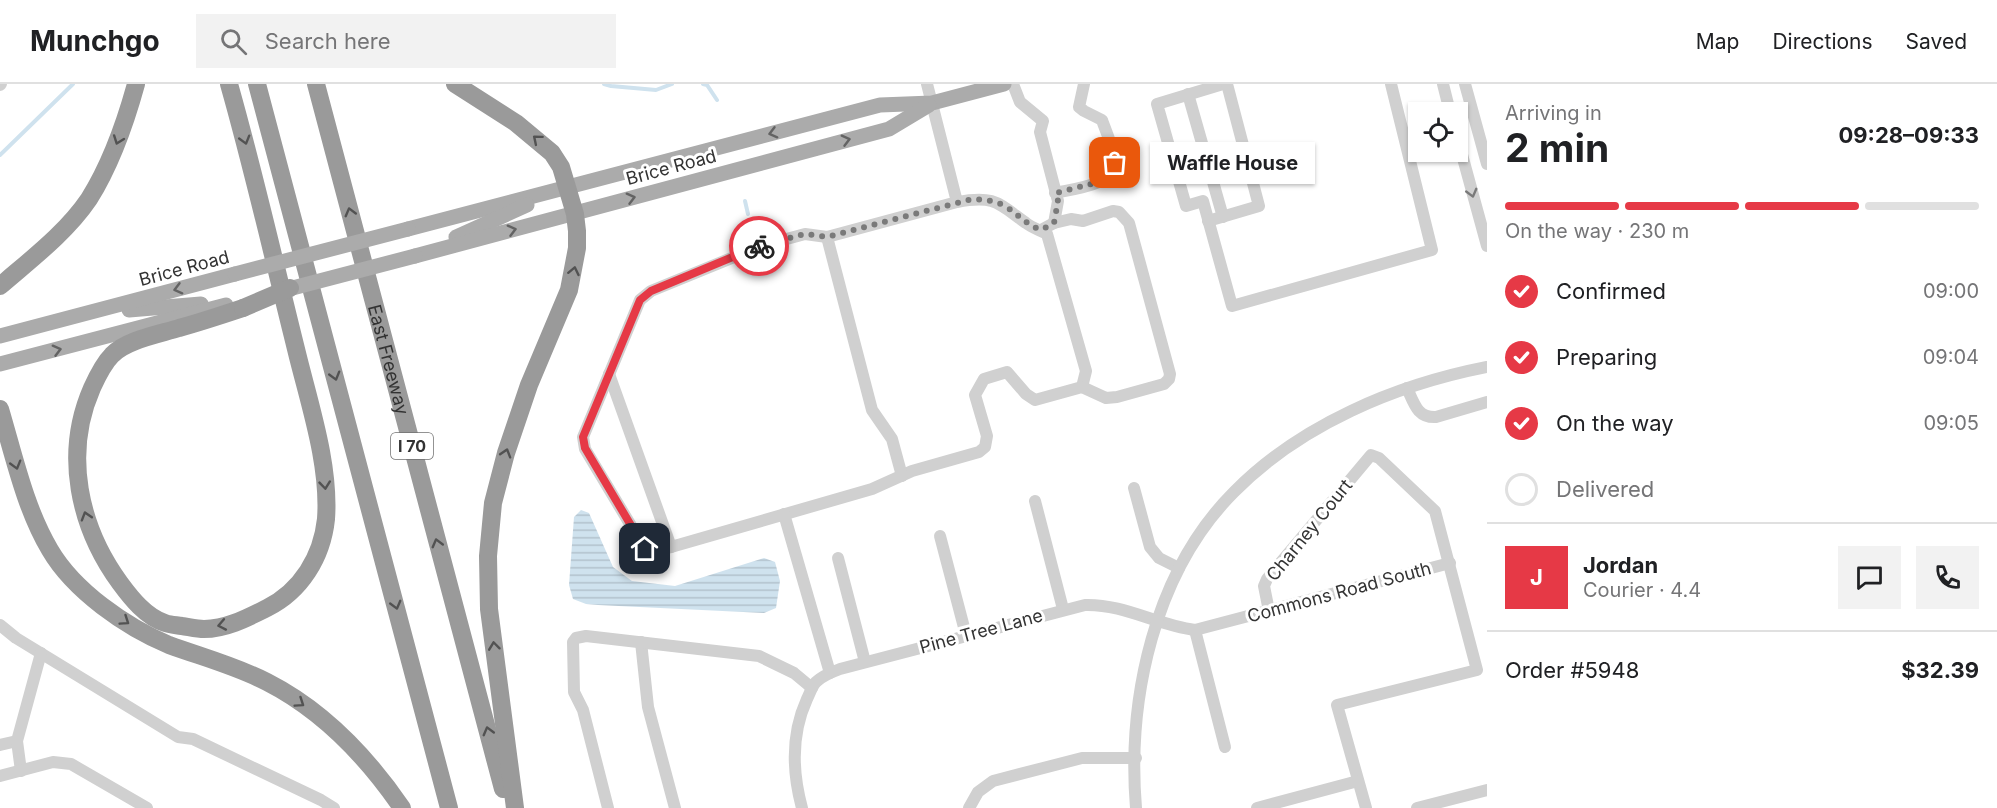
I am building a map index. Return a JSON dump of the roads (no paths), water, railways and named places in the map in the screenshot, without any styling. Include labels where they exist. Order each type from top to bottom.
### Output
[{"type":"highway","points":[[0,286],[69,223],[88,200],[109,163],[136,84]]},
{"type":"highway","points":[[229,84],[256,180],[315,427],[324,469],[326,521],[311,569],[293,591],[273,605],[238,622],[204,629],[164,623],[142,609],[127,593],[100,553],[90,529],[81,502],[77,476],[81,422],[87,399],[99,374],[113,353],[136,341],[242,305],[290,288]]},
{"type":"highway","points":[[257,84],[449,808]]},
{"type":"highway","name":"East Freeway","points":[[316,84],[508,808]]},
{"type":"highway","points":[[454,84],[516,123],[552,153],[561,167],[575,214],[578,248],[569,290],[529,385],[506,453],[493,503],[488,556],[489,609],[515,808]]},
{"type":"highway","points":[[0,409],[23,489],[50,551],[73,580],[93,600],[133,626],[168,644],[232,667],[268,683],[304,705],[339,733],[367,762],[402,808]]},
{"type":"main road","name":"Brice Road","points":[[0,336],[880,105],[932,103],[1004,84]]},
{"type":"main road","name":"Brice Road","points":[[290,288],[889,129],[932,103]]},
{"type":"main road","name":"Brice Road","points":[[415,256],[567,187]]},
{"type":"main road","name":"Brice Road","points":[[90,312],[242,305]]},
{"type":"main road","points":[[0,364],[242,305]]},
{"type":"street","points":[[927,84],[957,202]]},
{"type":"street","points":[[1013,84],[1020,102],[1043,121],[1040,132],[1058,201],[1054,223]]},
{"type":"street","points":[[1056,193],[1103,181],[1110,175],[1115,163],[1102,120],[1079,107],[1084,84]]},
{"type":"street","points":[[1208,221],[1259,206],[1225,84],[1183,91],[1157,104],[1186,206],[1203,201],[1208,221],[1232,306],[1432,250],[1416,162]]},
{"type":"street","points":[[1391,84],[1408,133]]},
{"type":"street","points":[[1443,84],[1448,102]]},
{"type":"street","points":[[1465,84],[1482,129],[1487,164]]},
{"type":"street","points":[[1183,91],[1223,217]]},
{"type":"street","points":[[1464,162],[1487,246]]},
{"type":"street","points":[[1041,230],[1054,223],[1071,219],[1083,221],[1113,211],[1124,216],[1129,223],[1170,374],[1170,379],[1164,384],[1118,398],[1106,398],[1082,387],[1035,400],[1026,394],[1007,372],[984,379],[975,395],[987,436],[985,447],[979,452],[912,471],[872,489],[651,551],[645,549],[585,448],[583,437],[640,300],[651,291],[761,246],[805,234],[827,237],[972,199],[994,201],[1005,206],[1028,225],[1047,234],[1086,371],[1082,387]]},
{"type":"street","points":[[827,237],[872,410],[892,439],[902,476]]},
{"type":"street","points":[[1136,808],[1136,739],[1143,678],[1157,619],[1179,568],[1204,528],[1233,493],[1263,465],[1295,441],[1350,412],[1407,388],[1487,367]]},
{"type":"street","points":[[609,374],[671,547]]},
{"type":"street","points":[[1407,388],[1418,411],[1428,418],[1487,402]]},
{"type":"street","name":"Charney Court","points":[[1269,611],[1264,586],[1267,579],[1371,455],[1379,458],[1435,512],[1450,563]]},
{"type":"street","points":[[1134,488],[1150,547],[1159,558],[1179,568]]},
{"type":"street","points":[[1035,501],[1063,609]]},
{"type":"street","points":[[784,514],[830,673]]},
{"type":"street","points":[[940,536],[966,635]]},
{"type":"street","points":[[838,558],[865,662]]},
{"type":"street","name":"Commons Road South","points":[[1157,619],[1184,629],[1195,630],[1450,563],[1477,670],[1337,705],[1366,808]]},
{"type":"street","name":"Pine Tree Lane","points":[[812,688],[815,682],[830,673],[1063,609],[1099,605],[1129,610],[1157,619]]},
{"type":"street","points":[[0,625],[16,638],[178,737],[193,739],[334,808]]},
{"type":"street","points":[[1195,630],[1225,747]]},
{"type":"street","points":[[608,808],[583,710],[574,692],[573,642],[576,638],[586,636],[759,656],[794,673],[812,688],[802,710],[795,737],[794,761],[802,808]]},
{"type":"street","points":[[641,642],[648,707],[675,808]]},
{"type":"street","points":[[21,771],[17,741],[41,653]]},
{"type":"street","points":[[0,745],[17,741]]},
{"type":"street","points":[[969,808],[978,792],[993,781],[1082,758],[1136,758]]},
{"type":"street","points":[[0,776],[53,762],[71,765],[147,808]]},
{"type":"street","points":[[1257,808],[1358,781]]},
{"type":"street","points":[[1417,808],[1487,790]]},
{"type":"water","points":[[581,510],[589,513],[613,567],[632,581],[675,586],[764,558],[775,562],[780,581],[776,608],[764,613],[598,605],[586,604],[573,599],[569,585],[574,517]]},
{"type":"waterway","points":[[0,155],[73,84]]},
{"type":"waterway","points":[[604,84],[656,90],[672,84]]},
{"type":"waterway","points":[[703,84],[707,85],[717,100]]},
{"type":"waterway","points":[[745,201],[748,214]]},
{"type":"place","name":"Waffle House","points":[[1115,163]]}]
